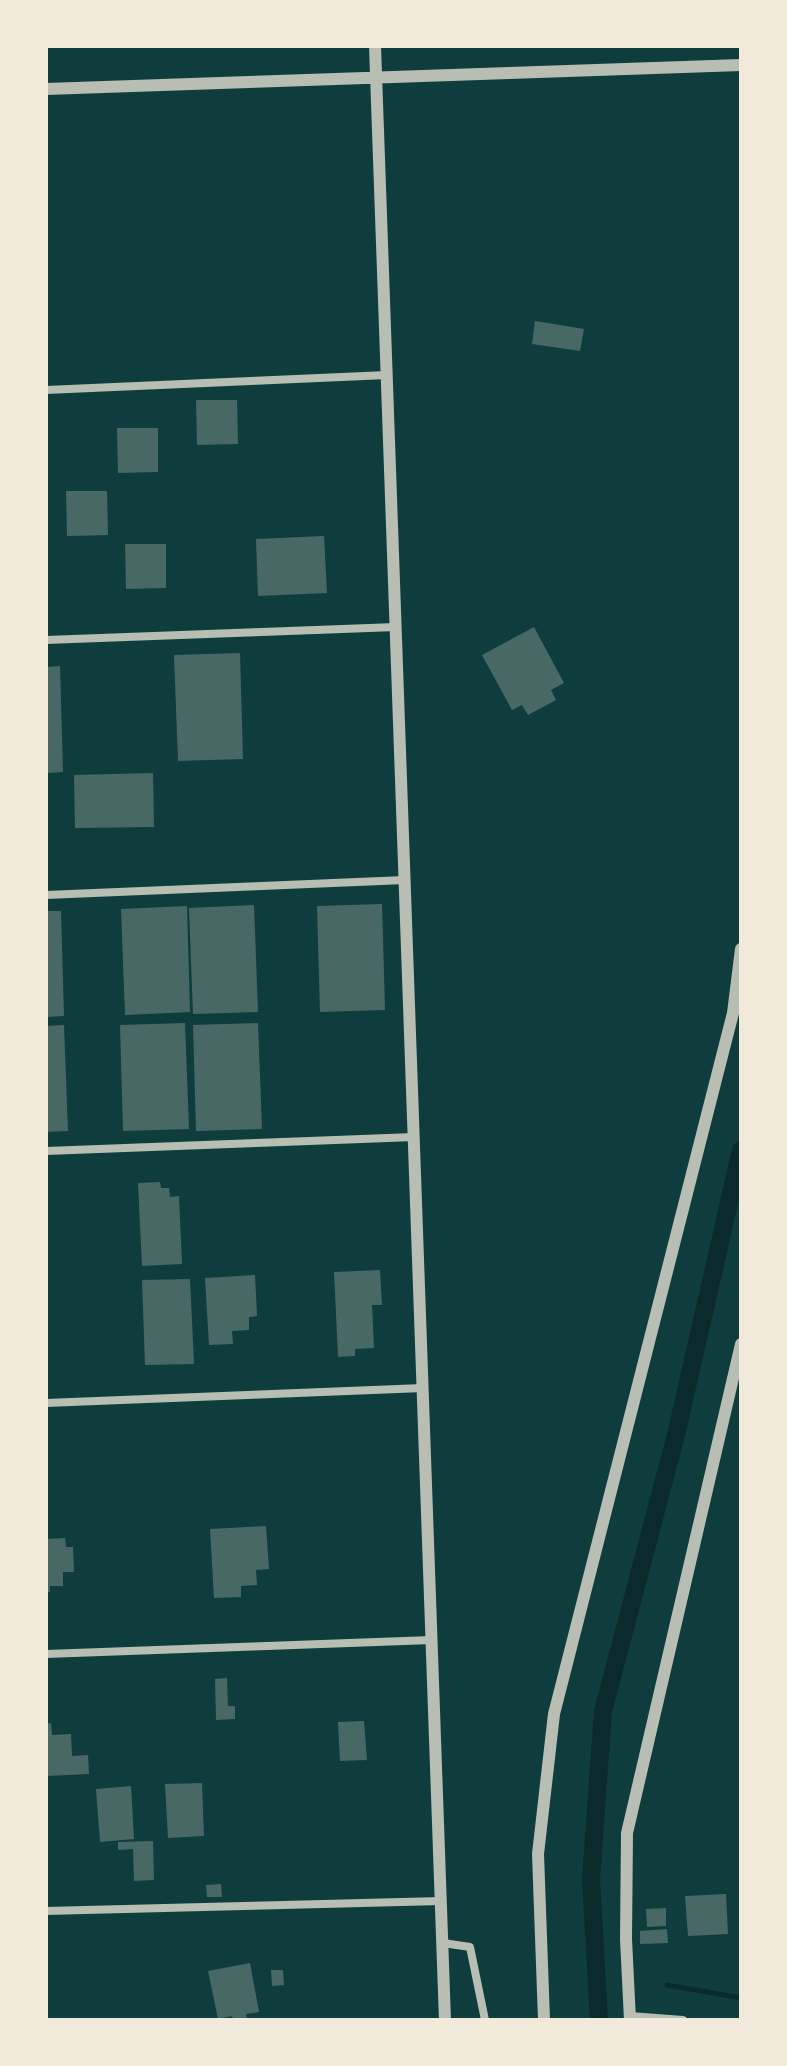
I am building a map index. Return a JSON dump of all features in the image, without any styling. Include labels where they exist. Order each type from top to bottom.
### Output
[{"type":"street","points":[[375,46],[445,2020]]},
{"type":"street","points":[[46,89],[741,65]]},
{"type":"street","points":[[46,390],[387,375]]},
{"type":"street","points":[[46,640],[396,627]]},
{"type":"street","points":[[46,895],[405,880]]},
{"type":"street","points":[[544,2020],[538,1854],[554,1714],[733,1013],[741,949]]},
{"type":"street","points":[[46,1151],[414,1137]]},
{"type":"street","points":[[683,2020],[630,2018],[626,1939],[627,1833],[741,1344]]},
{"type":"street","points":[[46,1403],[423,1388]]},
{"type":"street","points":[[46,1654],[432,1640]]},
{"type":"street","points":[[46,1911],[441,1901]]},
{"type":"street","points":[[443,1943],[470,1947],[485,2020]]},
{"type":"building","points":[[535,321],[584,329],[580,351],[532,344]]},
{"type":"building","points":[[196,400],[237,400],[238,444],[197,445]]},
{"type":"building","points":[[117,428],[158,428],[158,472],[118,473]]},
{"type":"building","points":[[66,491],[107,491],[108,535],[67,536]]},
{"type":"building","points":[[324,536],[327,593],[258,596],[256,539]]},
{"type":"building","points":[[125,544],[166,544],[166,588],[126,589]]},
{"type":"building","points":[[534,627],[564,683],[551,690],[556,700],[528,715],[522,705],[512,710],[482,655]]},
{"type":"building","points":[[240,653],[243,759],[178,761],[174,655]]},
{"type":"building","points":[[60,666],[63,772],[46,773],[46,667]]},
{"type":"building","points":[[153,773],[154,827],[75,828],[74,775]]},
{"type":"building","points":[[382,904],[385,1010],[320,1012],[317,906]]},
{"type":"building","points":[[254,905],[258,1012],[193,1014],[189,908]]},
{"type":"building","points":[[187,906],[190,1012],[125,1015],[121,909]]},
{"type":"building","points":[[46,911],[61,911],[64,1016],[46,1017]]},
{"type":"building","points":[[185,1023],[189,1129],[123,1131],[120,1025]]},
{"type":"building","points":[[258,1023],[262,1129],[196,1131],[193,1025]]},
{"type":"building","points":[[64,1025],[68,1131],[46,1132],[46,1026]]},
{"type":"building","points":[[160,1182],[161,1188],[169,1188],[170,1197],[179,1196],[182,1264],[142,1266],[138,1183]]},
{"type":"building","points":[[380,1270],[382,1305],[372,1305],[374,1348],[355,1349],[355,1356],[338,1357],[334,1272]]},
{"type":"building","points":[[255,1275],[257,1316],[249,1317],[249,1330],[232,1331],[233,1344],[209,1345],[205,1278]]},
{"type":"building","points":[[190,1279],[194,1364],[145,1365],[142,1280]]},
{"type":"building","points":[[266,1526],[269,1569],[256,1570],[257,1585],[241,1586],[241,1597],[214,1598],[210,1529]]},
{"type":"building","points":[[65,1538],[66,1547],[73,1547],[74,1572],[63,1572],[63,1586],[50,1586],[50,1592],[46,1592],[46,1539]]},
{"type":"building","points":[[227,1678],[228,1706],[235,1706],[235,1719],[216,1720],[215,1679]]},
{"type":"building","points":[[364,1721],[367,1760],[340,1761],[338,1722]]},
{"type":"building","points":[[51,1723],[52,1735],[71,1734],[72,1756],[88,1755],[89,1774],[46,1776],[46,1724]]},
{"type":"building","points":[[202,1783],[204,1836],[168,1838],[165,1784]]},
{"type":"building","points":[[131,1786],[134,1839],[100,1842],[96,1789]]},
{"type":"building","points":[[153,1841],[154,1880],[134,1881],[133,1849],[118,1850],[118,1842]]},
{"type":"building","points":[[221,1884],[222,1897],[207,1897],[206,1885]]},
{"type":"building","points":[[726,1894],[728,1934],[688,1936],[685,1896]]},
{"type":"building","points":[[666,1908],[666,1926],[647,1927],[646,1909]]},
{"type":"building","points":[[667,1929],[668,1943],[640,1944],[640,1931]]},
{"type":"building","points":[[250,1963],[259,2012],[246,2014],[247,2020],[233,2020],[232,2016],[218,2019],[208,1971]]},
{"type":"building","points":[[271,1970],[283,1970],[284,1985],[272,1986]]},
{"type":"waterway","points":[[599,2020],[591,1879],[603,1711],[676,1435],[741,1150]]},
{"type":"waterway","points":[[667,1985],[741,1998]]}]
